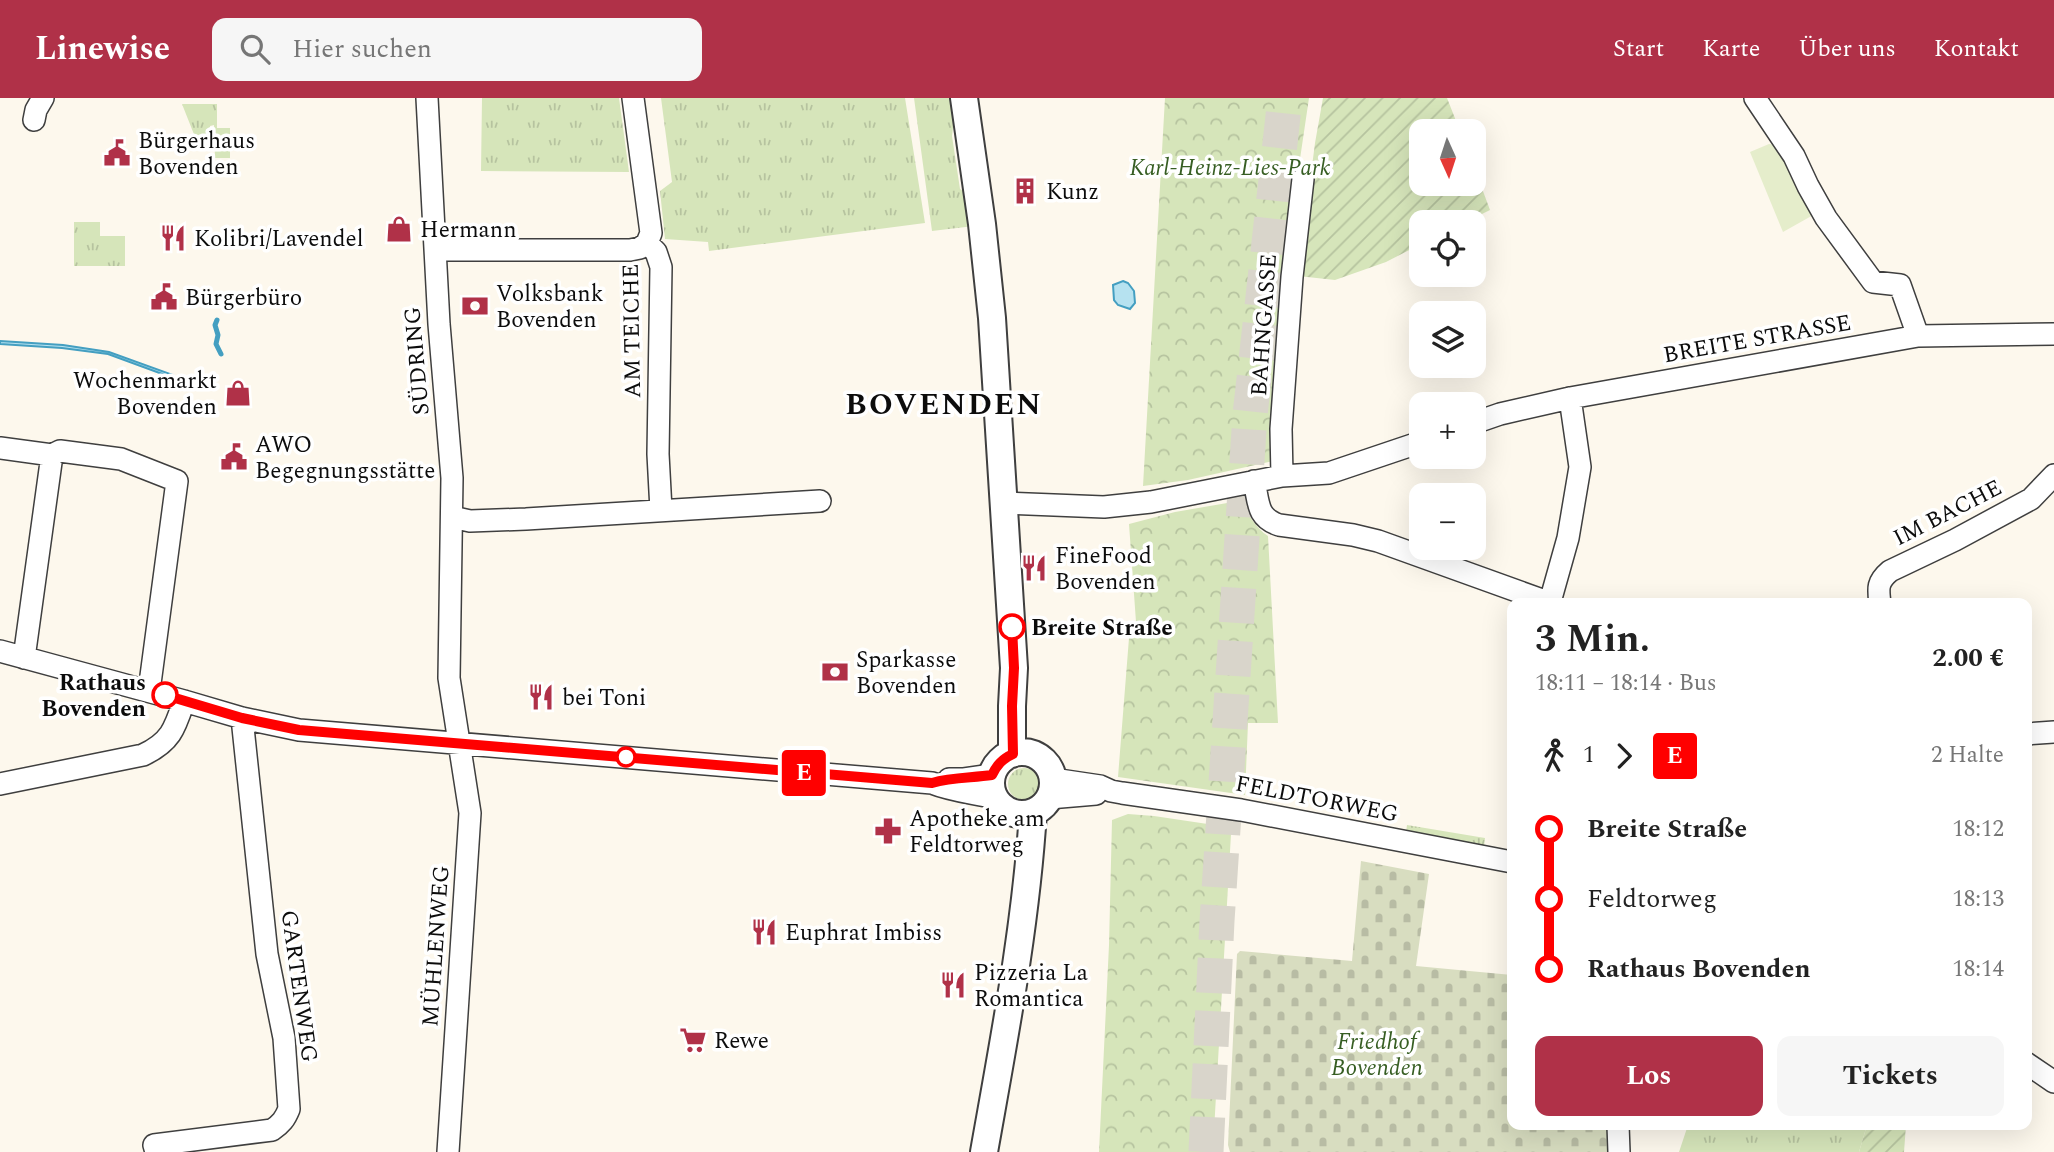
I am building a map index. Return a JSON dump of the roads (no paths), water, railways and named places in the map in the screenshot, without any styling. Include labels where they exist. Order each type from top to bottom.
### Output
[{"type":"street","points":[[34,120],[43,98]]},
{"type":"street","name":"SÜDRING","points":[[427,98],[439,324],[450,453],[452,517],[449,678],[460,744]]},
{"type":"street","points":[[633,98],[651,233],[647,243]]},
{"type":"street","points":[[964,98],[982,223],[990,305],[1014,668],[1023,706],[1021,753]]},
{"type":"street","points":[[1755,98],[1794,156],[1826,218],[1859,265],[1873,282],[1900,285],[1918,336]]},
{"type":"street","name":"BAHNGASSE","points":[[1282,476],[1281,429],[1291,291],[1303,179]]},
{"type":"street","name":"AM TEICHE","points":[[435,250],[630,250],[647,243],[656,253],[661,267],[658,454],[661,510]]},
{"type":"street","name":"BREITE STRASSE","points":[[1486,419],[1570,398],[1918,336],[2054,334]]},
{"type":"street","points":[[1553,598],[1568,538],[1580,467],[1570,398]]},
{"type":"street","points":[[1004,503],[1104,507],[1151,502],[1282,476],[1329,472],[1409,446]]},
{"type":"street","points":[[0,449],[52,455],[60,451],[121,459],[177,481],[149,691]]},
{"type":"street","points":[[24,658],[52,455]]},
{"type":"street","name":"IM BACHE","points":[[1880,598],[1881,579],[1890,571],[2031,499],[2054,475]]},
{"type":"street","points":[[1254,481],[1261,514],[1268,521],[1279,525],[1353,534],[1378,541],[1538,598]]},
{"type":"street","points":[[452,517],[470,521],[820,501]]},
{"type":"street","name":"FELDTORWEG","points":[[0,652],[242,718],[299,730],[932,783],[947,789],[1023,796],[1111,792],[1241,810],[1507,861]]},
{"type":"street","points":[[3,781],[143,755],[158,748],[165,741],[175,727],[184,701]]},
{"type":"street","name":"GARTENWEG","points":[[156,1152],[154,1145],[272,1130],[286,1118],[289,1109],[284,1038],[267,954],[242,718]]},
{"type":"street","points":[[2032,734],[2054,732]]},
{"type":"street","name":"MÜHLENWEG","points":[[448,1152],[470,813],[460,744]]},
{"type":"street","points":[[984,1152],[1026,897],[1023,796],[1045,762],[1037,756],[1021,753],[1003,759],[996,766],[1023,796]]},
{"type":"street","points":[[2032,1067],[2054,1082]]},
{"type":"street","points":[[1618,1130],[1619,1152]]},
{"type":"water","points":[[1123,281],[1134,291],[1135,303],[1130,309],[1118,305],[1114,300],[1113,285]]},
{"type":"water","points":[[0,341],[63,345],[109,352],[173,375],[176,379],[108,354],[0,344]]},
{"type":"waterway","points":[[217,320],[216,344],[221,354]]},
{"type":"tunnel","points":[[1206,1152],[1217,921],[1250,415],[1285,98]]},
{"type":"place","name":"Bürgerhaus Bovenden","points":[[117,153]]},
{"type":"place","name":"Kunz","points":[[1025,191]]},
{"type":"place","name":"Hermann","points":[[399,229]]},
{"type":"place","name":"Kolibri/Lavendel","points":[[173,238]]},
{"type":"place","name":"Bürgerbüro","points":[[164,297]]},
{"type":"place","name":"Volksbank Bovenden","points":[[475,306]]},
{"type":"place","name":"Wochenmarkt Bovenden","points":[[238,393]]},
{"type":"place","name":"AWO Begegnungsstätte","points":[[234,457]]},
{"type":"place","name":"FineFood Bovenden","points":[[1034,568]]},
{"type":"place","name":"Breite Straße","points":[[1012,627]]},
{"type":"place","name":"Sparkasse Bovenden","points":[[835,672]]},
{"type":"place","name":"Rathaus Bovenden","points":[[165,695]]},
{"type":"place","name":"bei Toni","points":[[541,697]]},
{"type":"place","name":"Apotheke am Feldtorweg","points":[[888,831]]},
{"type":"place","name":"Euphrat Imbiss","points":[[764,932]]},
{"type":"place","name":"Pizzeria La Romantica","points":[[953,985]]},
{"type":"place","name":"Rewe","points":[[693,1040]]},
{"type":"district","name":"BOVENDEN","points":[[944,404]]},
{"type":"park label","name":"Karl-Heinz-Lies-Park","points":[[1230,167]]},
{"type":"park label","name":"Friedhof Bovenden","points":[[1377,1054]]}]
